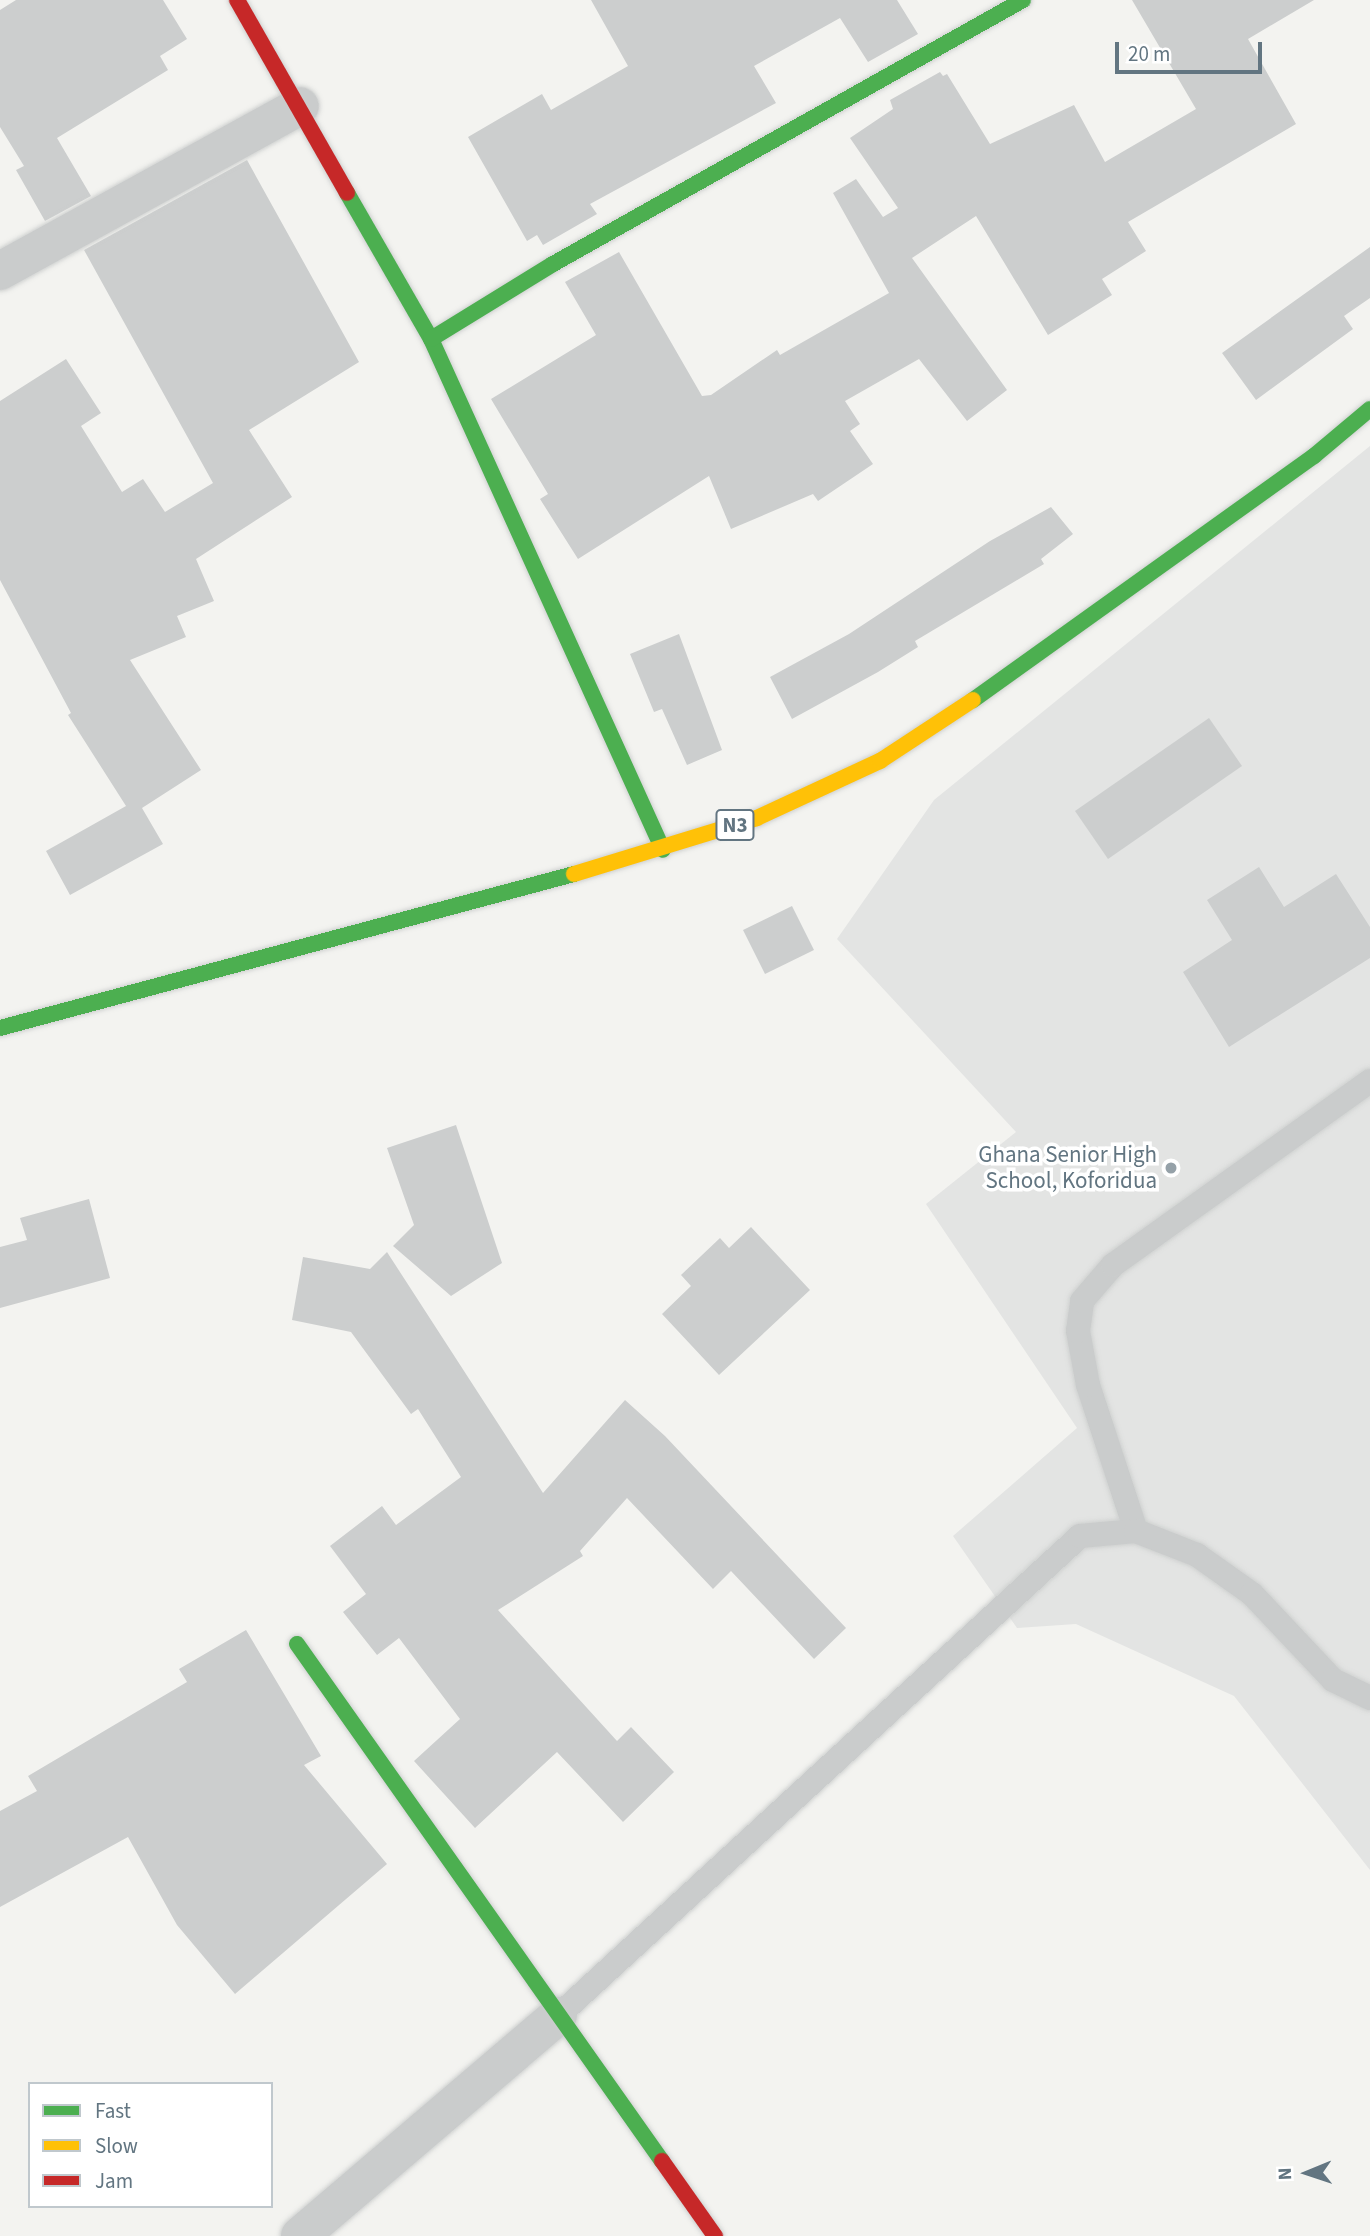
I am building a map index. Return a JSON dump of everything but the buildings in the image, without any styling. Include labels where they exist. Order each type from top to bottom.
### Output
[{"type":"street","points":[[237,0],[431,339],[663,850]]},
{"type":"street","points":[[431,339],[553,264],[1023,0]]},
{"type":"street","points":[[0,271],[300,106]]},
{"type":"street","name":"N3","points":[[0,1028],[663,850],[757,818],[880,761],[1032,661],[1314,456],[1370,409]]},
{"type":"street","points":[[297,1644],[715,2236]]},
{"type":"street","points":[[300,2236],[558,2016]]},
{"type":"lane","points":[[1136,1531],[1088,1385],[1078,1331],[1082,1301],[1113,1265],[1370,1082]]},
{"type":"lane","points":[[558,2016],[1080,1536],[1136,1531],[1197,1555],[1252,1594],[1308,1658],[1368,1701]]},
{"type":"shaded area","name":"Ghana Senior High School, Koforidua","points":[[1370,446],[1370,1870],[1234,1696],[1076,1624],[1017,1628],[953,1536],[1077,1428],[926,1204],[1016,1132],[837,939],[934,800]]},
{"type":"traffic: fast","points":[[431,339],[553,264],[1023,0]]},
{"type":"traffic: fast","points":[[347,193],[431,339],[663,850]]},
{"type":"traffic: fast","points":[[973,700],[1314,456],[1370,409]]},
{"type":"traffic: fast","points":[[0,1028],[574,874]]},
{"type":"traffic: fast","points":[[297,1644],[662,2161]]},
{"type":"traffic: slow","points":[[574,874],[757,818],[880,761],[973,700]]},
{"type":"traffic: jam","points":[[237,0],[347,193]]},
{"type":"traffic: jam","points":[[662,2161],[715,2236]]},
{"type":"place","name":"Ghana Senior High School, Koforidua","points":[[1171,1168]]}]
